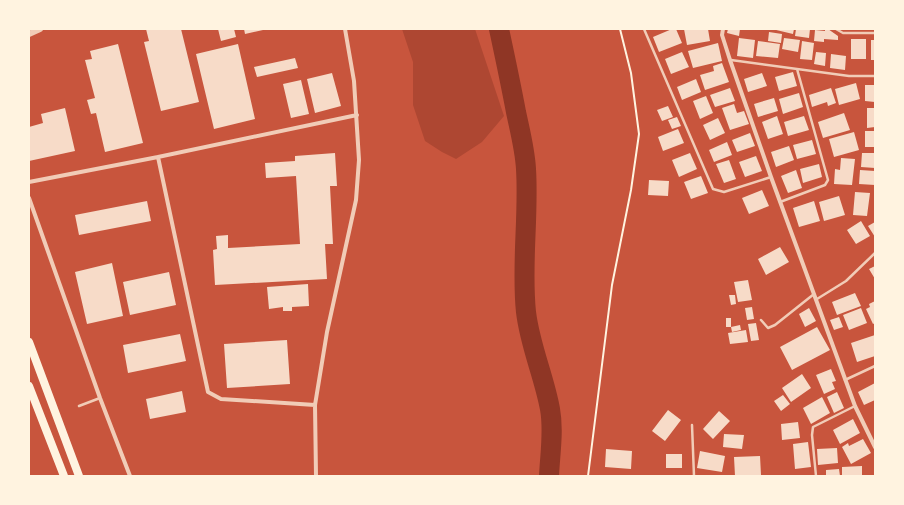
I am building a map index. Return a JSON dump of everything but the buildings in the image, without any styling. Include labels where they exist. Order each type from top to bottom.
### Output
[{"type":"highway","points":[[29,342],[80,476]]},
{"type":"highway","points":[[29,386],[64,476]]},
{"type":"street","points":[[29,34],[40,29]]},
{"type":"street","points":[[316,476],[315,405],[327,332],[356,200],[359,160],[354,81],[345,29]]},
{"type":"street","points":[[723,29],[722,35],[730,60],[780,202],[817,299],[855,406],[875,447]]},
{"type":"street","points":[[29,182],[357,116]]},
{"type":"street","points":[[158,157],[208,392],[221,399],[315,405]]},
{"type":"street","points":[[29,198],[100,398],[130,476]]},
{"type":"lane","points":[[644,29],[713,189],[724,192],[771,177]]},
{"type":"lane","points":[[836,29],[843,33],[875,33]]},
{"type":"lane","points":[[730,60],[849,76],[875,76]]},
{"type":"lane","points":[[780,202],[825,185],[828,180],[797,69]]},
{"type":"lane","points":[[817,299],[846,281],[875,253]]},
{"type":"lane","points":[[761,320],[768,328],[775,325],[814,293]]},
{"type":"lane","points":[[845,380],[875,366]]},
{"type":"lane","points":[[79,406],[100,398]]},
{"type":"lane","points":[[816,476],[812,435],[813,427],[855,406]]},
{"type":"lane","points":[[692,425],[694,476]]},
{"type":"path","points":[[588,476],[612,285],[631,190],[639,134],[631,73],[620,29]]},
{"type":"shaded area","points":[[402,29],[475,29],[504,116],[482,142],[456,159],[425,141],[413,105],[413,62]]},
{"type":"waterway","points":[[499,29],[522,140],[525,162],[527,187],[524,277],[526,312],[550,409],[552,434],[549,476]]}]
